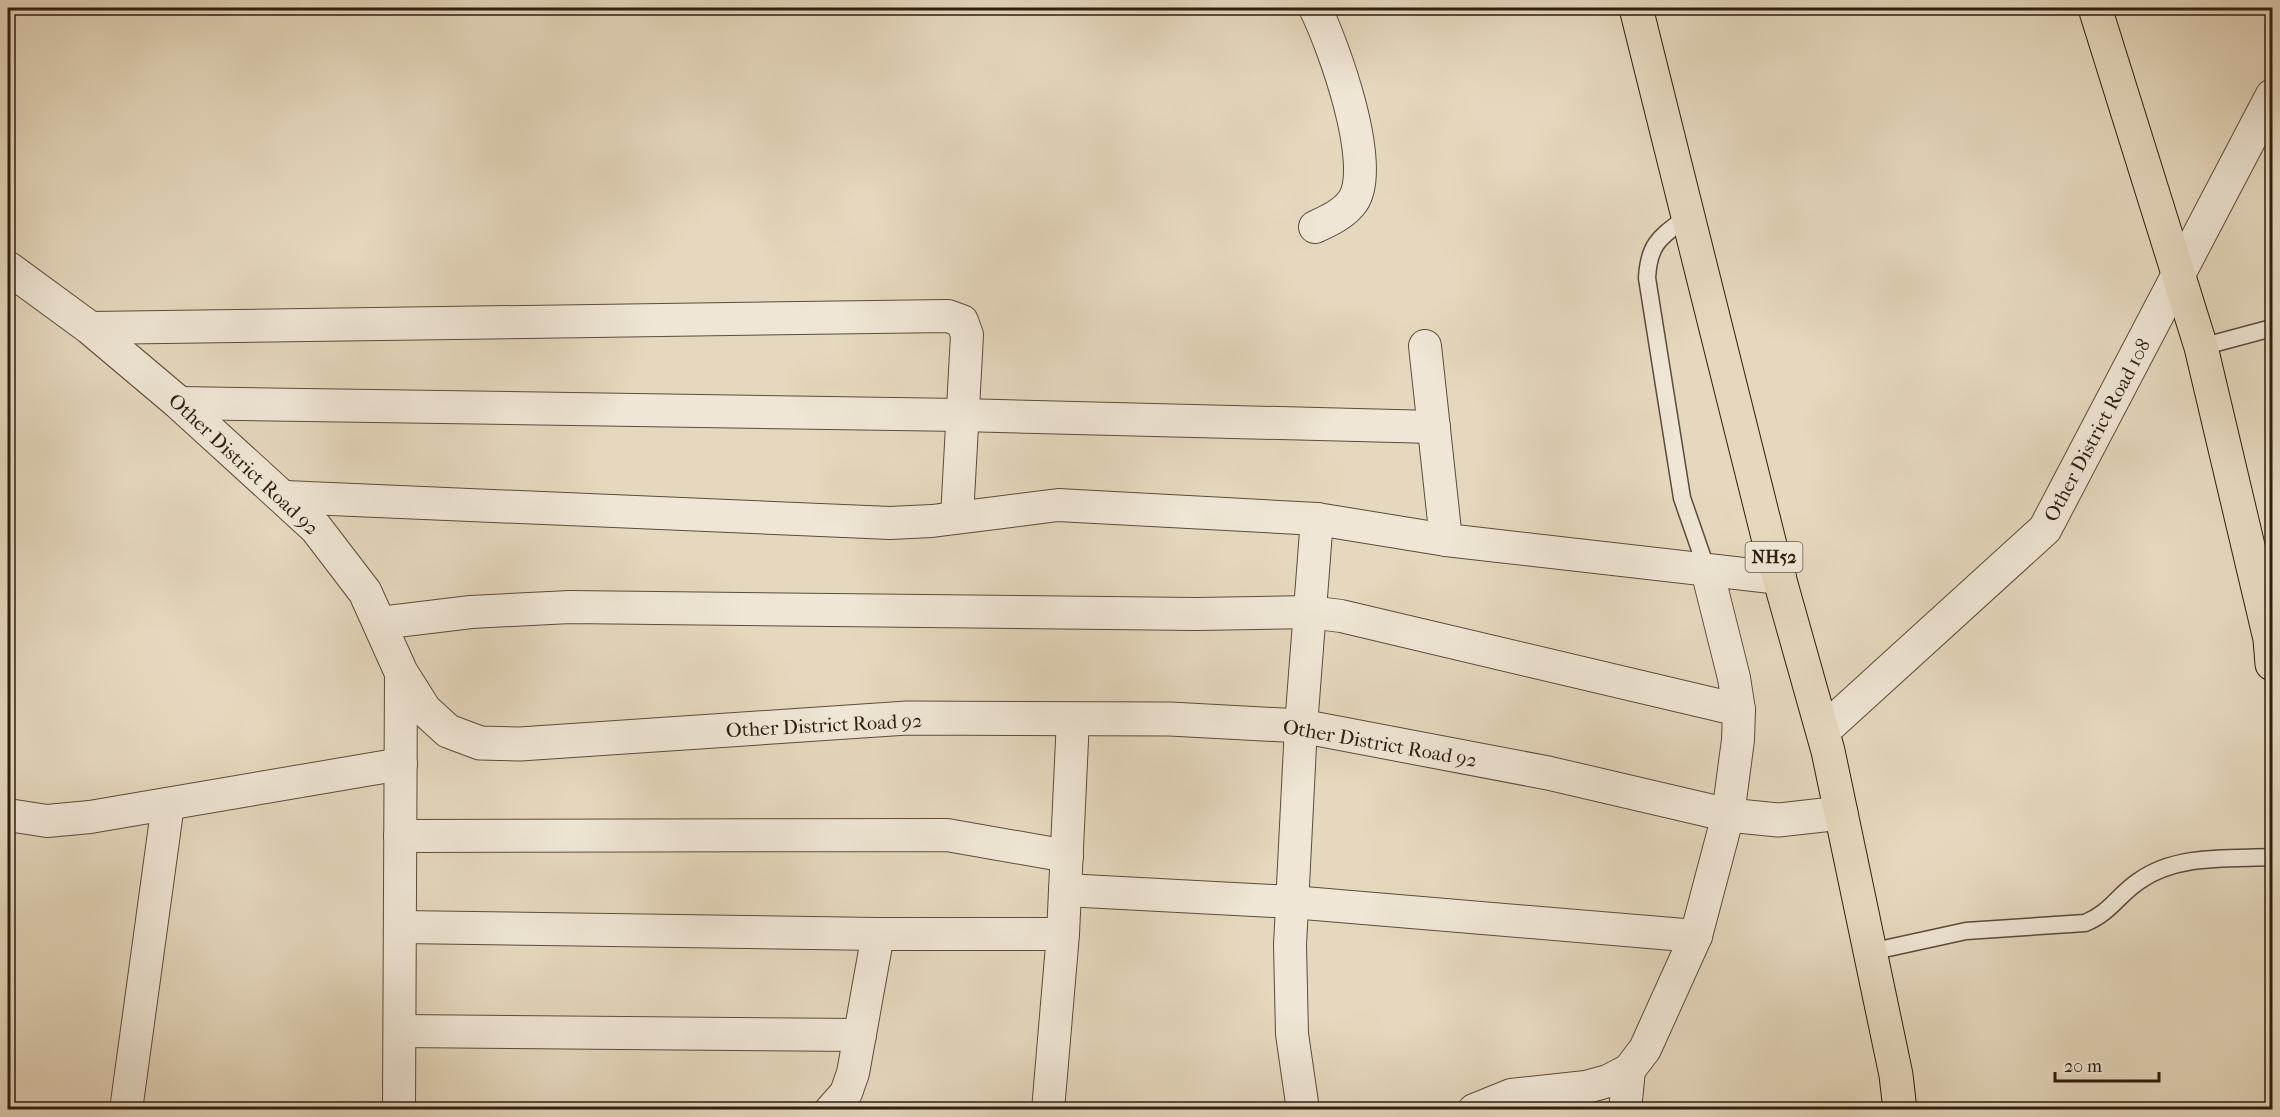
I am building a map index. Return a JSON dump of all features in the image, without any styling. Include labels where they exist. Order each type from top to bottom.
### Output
[{"type":"highway","name":"NH52","points":[[1636,8],[1780,578],[1823,731],[1870,952],[1900,1110]]},
{"type":"highway","points":[[2095,8],[2201,347],[2270,639],[2272,664]]},
{"type":"street","points":[[1315,8],[1348,97],[1359,158],[1358,183],[1353,201],[1337,216],[1315,227]]},
{"type":"street","name":"Other District Road 108","points":[[1823,731],[2045,529],[2272,96]]},
{"type":"street","name":"Other District Road 92","points":[[8,268],[90,328],[179,403],[285,497],[316,528],[365,592],[401,672],[425,710],[448,731],[480,743],[520,744],[907,718],[1170,719],[1301,726],[1548,773],[1728,815],[1778,820],[1841,813]]},
{"type":"street","points":[[90,328],[948,316],[962,321],[967,336],[957,517]]},
{"type":"street","points":[[1425,346],[1446,540]]},
{"type":"street","points":[[179,403],[961,415],[1434,427]]},
{"type":"street","points":[[285,497],[843,522],[890,523],[1058,505],[1317,519],[1446,540],[1780,578]]},
{"type":"street","points":[[1303,1110],[1292,1034],[1290,945],[1301,726],[1317,519]]},
{"type":"street","points":[[1474,1110],[1511,1095],[1586,1087],[1608,1082],[1629,1070],[1645,1049],[1696,936],[1728,815],[1738,740],[1739,710],[1734,678],[1707,570]]},
{"type":"street","points":[[380,623],[471,612],[570,607],[1196,614],[1309,612],[1341,616],[1739,710]]},
{"type":"street","points":[[399,1110],[401,672]]},
{"type":"street","points":[[1048,1110],[1063,934],[1073,719]]},
{"type":"street","points":[[8,815],[47,821],[90,817],[401,764]]},
{"type":"street","points":[[126,1110],[168,804]]},
{"type":"street","points":[[400,836],[947,835],[1066,856]]},
{"type":"street","points":[[1065,890],[1292,902],[1696,936]]},
{"type":"street","points":[[400,927],[878,934],[1063,934]]},
{"type":"street","points":[[831,1110],[846,1093],[853,1073],[878,934]]},
{"type":"street","points":[[400,1030],[861,1035]]},
{"type":"street","points":[[1625,1110],[1629,1070]]},
{"type":"lane","points":[[1688,216],[1657,240],[1648,255],[1647,278],[1682,498],[1707,570]]},
{"type":"lane","points":[[2201,347],[2272,328]]},
{"type":"lane","points":[[1870,952],[1966,931],[2085,923],[2102,916],[2138,881],[2156,870],[2192,862],[2272,857]]}]
